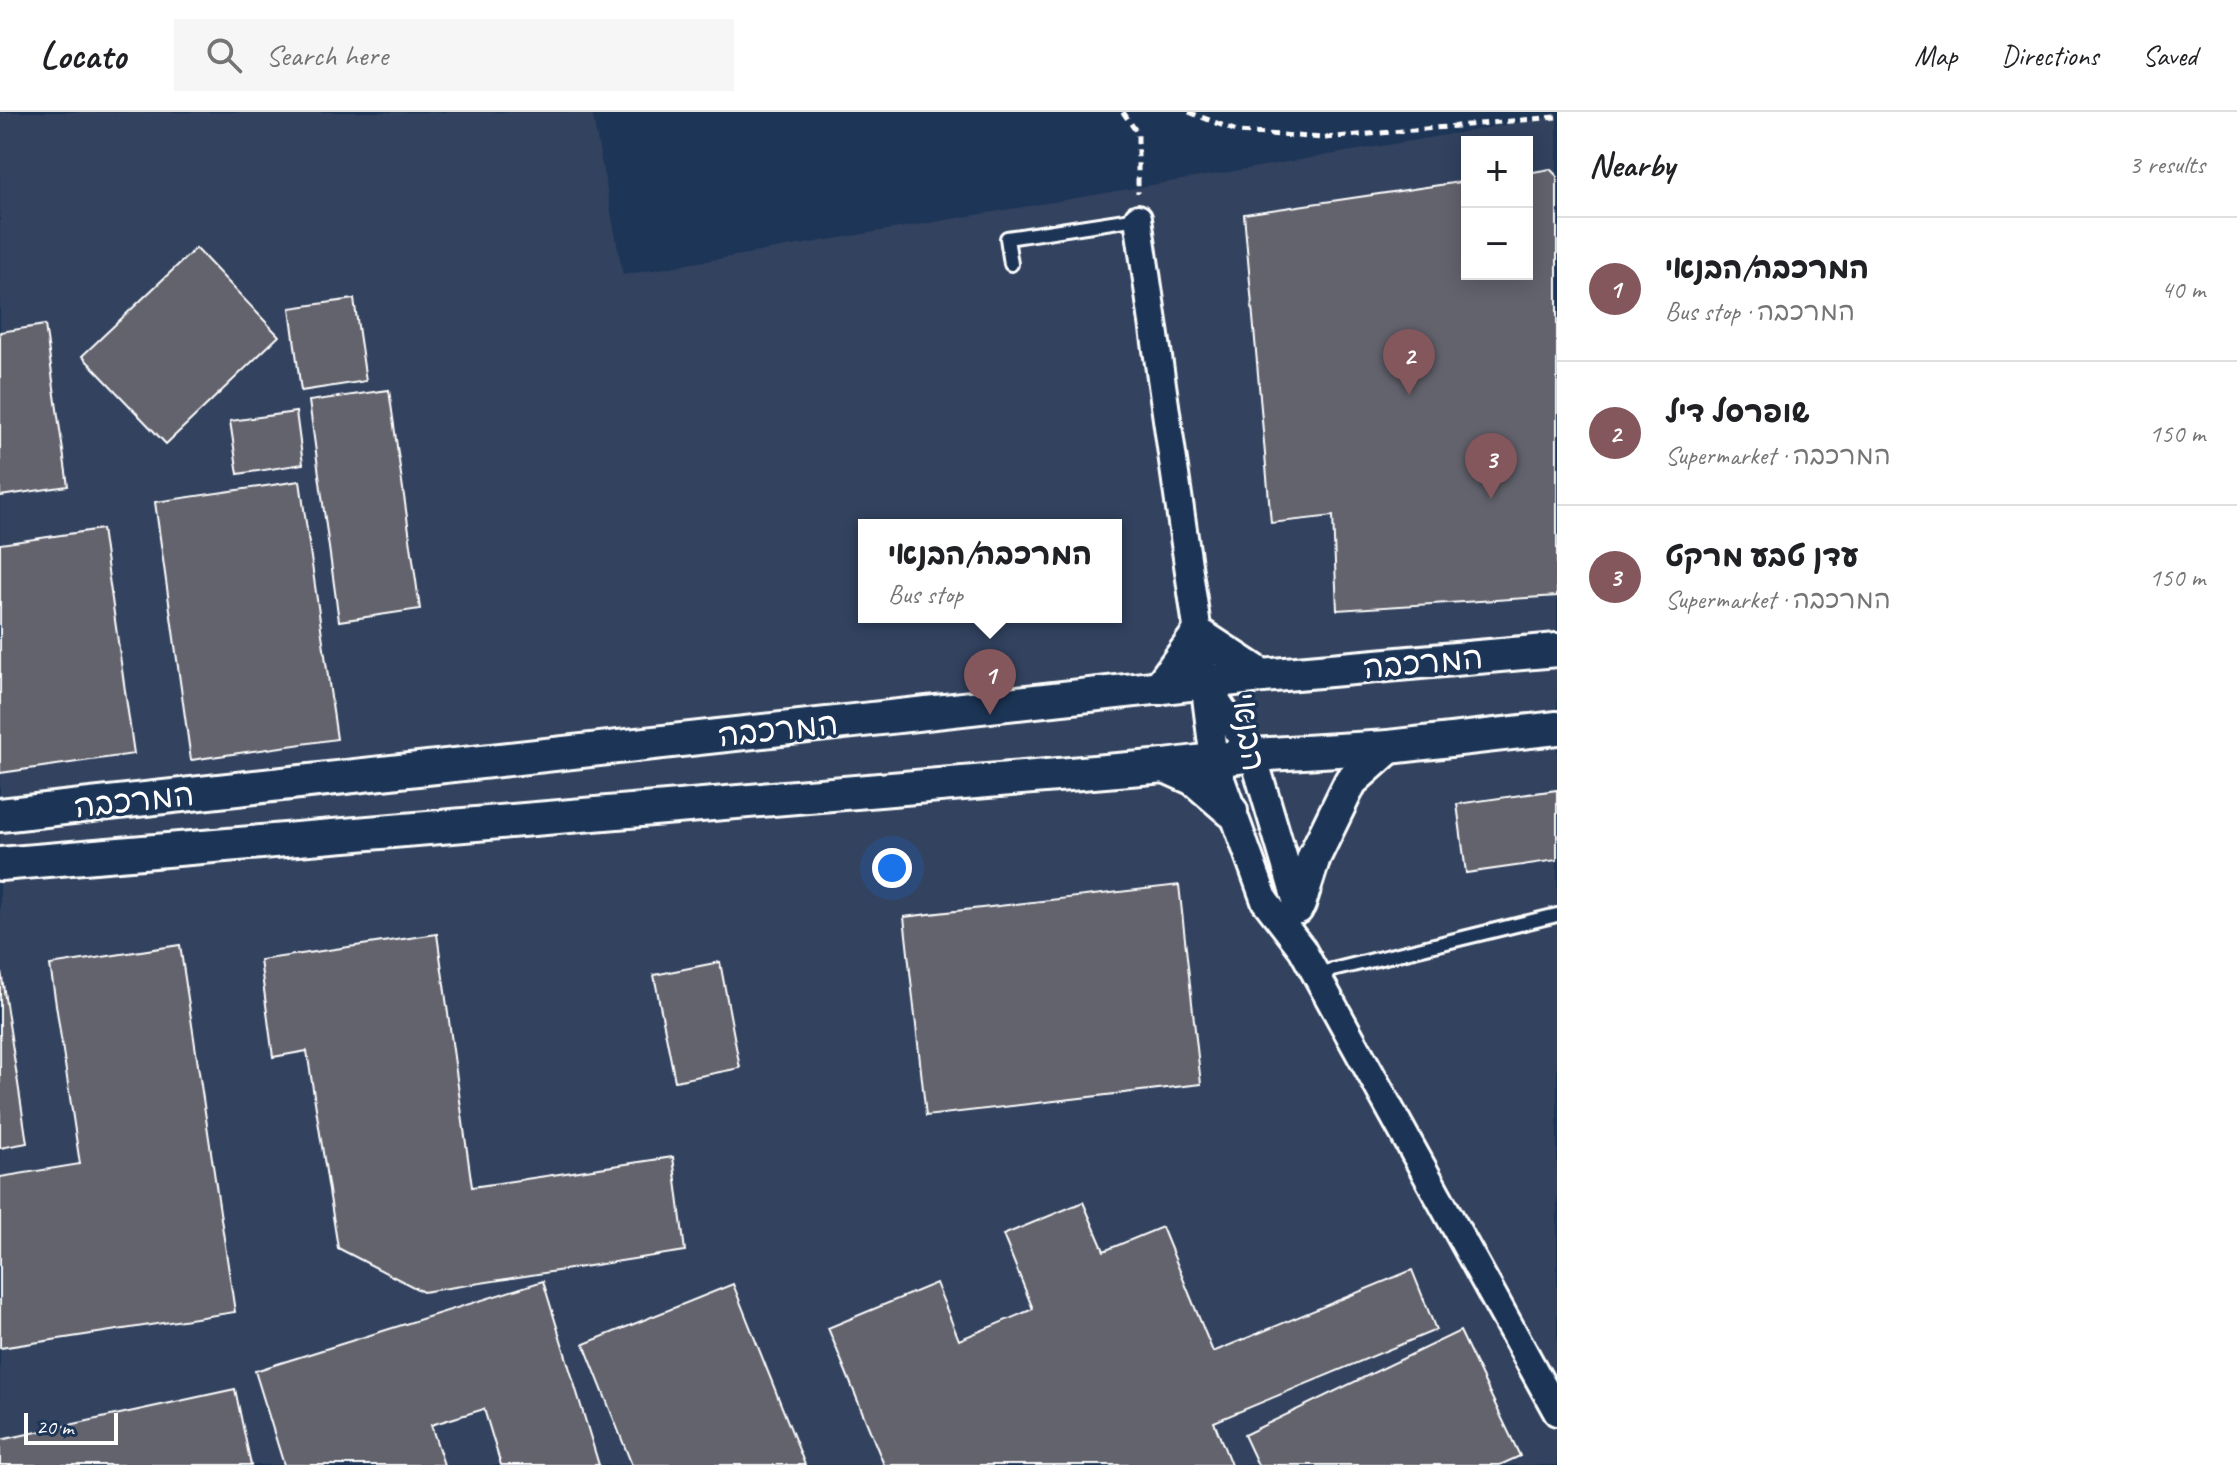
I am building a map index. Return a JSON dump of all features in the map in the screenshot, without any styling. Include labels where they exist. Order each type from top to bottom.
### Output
[{"type":"street","points":[[1138,218],[1205,683]]},
{"type":"street","points":[[1198,634],[1262,676]]},
{"type":"street","points":[[1159,688],[1198,634]]},
{"type":"street","name":"המרכבה","points":[[0,815],[1262,676],[1557,650]]},
{"type":"street","name":"הבנאי","points":[[1205,683],[1253,755],[1299,904],[1302,949]]},
{"type":"street","name":"הבנאי","points":[[1205,683],[1214,760],[1265,901],[1302,949],[1557,1412]]},
{"type":"street","name":"המרכבה","points":[[0,864],[1165,766],[1253,755],[1389,747],[1557,728]]},
{"type":"street","points":[[1299,904],[1314,857],[1351,781],[1389,747]]},
{"type":"street","points":[[1165,766],[1194,779],[1231,811]]},
{"type":"lane","points":[[1011,264],[1007,238],[1138,218]]},
{"type":"lane","points":[[1316,974],[1557,915]]},
{"type":"path","points":[[1123,112],[1138,134],[1138,218]]},
{"type":"path","points":[[1189,112],[1239,132],[1324,138],[1557,117]]},
{"type":"shaded area","points":[[0,112],[592,112],[623,275],[1557,116],[1557,1465],[0,1465]]},
{"type":"building","points":[[1550,169],[1557,176],[1557,596],[1337,610],[1333,516],[1271,523],[1244,214],[1461,182],[1461,280],[1533,280],[1533,172]]},
{"type":"building","points":[[196,248],[279,336],[166,444],[82,356]]},
{"type":"building","points":[[354,299],[366,381],[301,391],[290,308]]},
{"type":"building","points":[[45,325],[68,486],[0,496],[0,332]]},
{"type":"building","points":[[389,390],[420,609],[339,621],[309,401]]},
{"type":"building","points":[[296,412],[303,464],[238,474],[230,421]]},
{"type":"building","points":[[300,481],[337,739],[191,760],[155,502]]},
{"type":"building","points":[[102,529],[134,754],[0,773],[0,544]]},
{"type":"building","points":[[1557,790],[1557,860],[1466,873],[1457,804]]},
{"type":"building","points":[[1179,885],[1201,1084],[926,1116],[904,917]]},
{"type":"building","points":[[437,934],[472,1187],[673,1157],[685,1251],[423,1292],[338,1248],[307,1051],[273,1057],[260,960]]},
{"type":"building","points":[[180,945],[235,1312],[0,1348],[0,1177],[80,1164],[50,965]]},
{"type":"building","points":[[720,962],[740,1068],[675,1081],[654,975]]},
{"type":"building","points":[[0,972],[27,1143],[0,1148]]},
{"type":"building","points":[[1083,1202],[1104,1251],[1162,1227],[1213,1352],[1412,1270],[1436,1330],[1214,1422],[1231,1465],[884,1465],[828,1328],[936,1283],[959,1340],[1033,1309],[1003,1235]]},
{"type":"building","points":[[543,1281],[599,1465],[501,1465],[484,1409],[431,1425],[444,1465],[284,1465],[255,1371]]},
{"type":"building","points":[[733,1284],[805,1465],[632,1465],[584,1344]]},
{"type":"building","points":[[1460,1331],[1520,1456],[1500,1465],[1258,1465],[1244,1435]]},
{"type":"building","points":[[235,1389],[251,1465],[0,1465],[0,1440]]},
{"type":"place","name":"שופרסל דיל","points":[[1409,395]]},
{"type":"place","name":"עדן טבע מרקט","points":[[1491,499]]},
{"type":"place","name":"המרכבה/הבנאי","points":[[990,715]]}]
